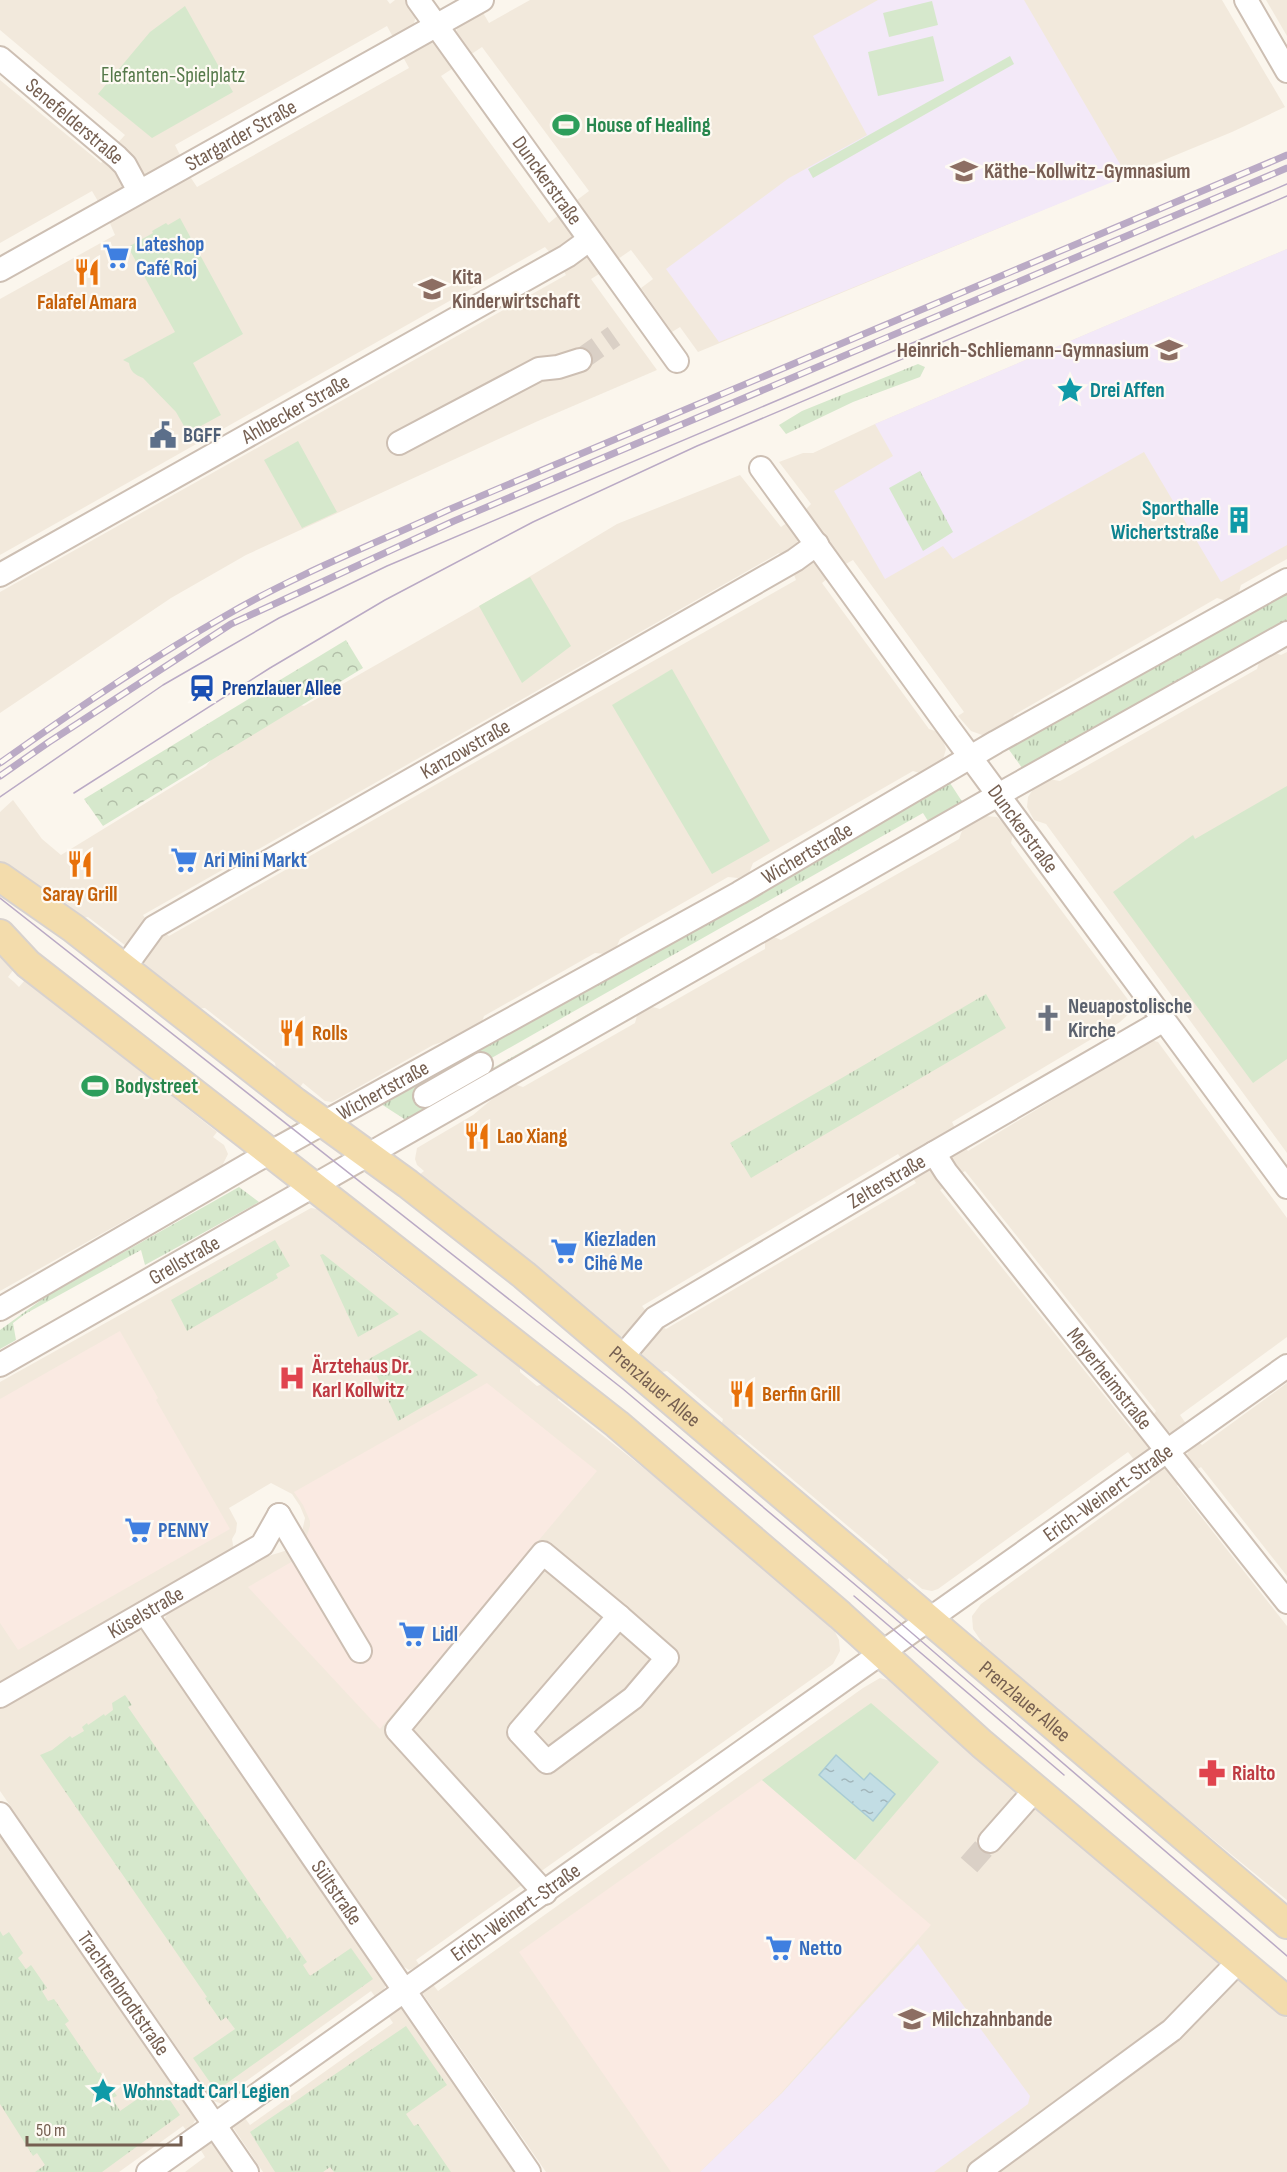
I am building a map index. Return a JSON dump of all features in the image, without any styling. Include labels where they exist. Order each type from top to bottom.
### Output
[{"type":"main road","name":"Prenzlauer Allee","points":[[0,877],[63,920],[125,967],[524,1275],[1287,1924]]},
{"type":"main road","points":[[0,934],[28,964],[617,1424],[725,1515],[982,1744],[1287,2001]]},
{"type":"street","name":"Dunckerstraße","points":[[418,0],[677,361]]},
{"type":"street","name":"Stargarder Straße","points":[[0,270],[482,0]]},
{"type":"street","points":[[1246,0],[1287,71]]},
{"type":"street","name":"Senefelderstraße","points":[[0,58],[117,157],[125,165],[139,191]]},
{"type":"street","name":"Ahlbecker Straße","points":[[0,575],[567,256],[589,240]]},
{"type":"street","points":[[399,443],[539,369],[558,368],[580,360]]},
{"type":"street","name":"Dunckerstraße","points":[[761,468],[970,757],[1287,1187]]},
{"type":"street","name":"Kanzowstraße","points":[[125,967],[154,927],[795,560],[817,544]]},
{"type":"street","name":"Wichertstraße","points":[[323,1122],[739,893],[970,757],[1287,580]]},
{"type":"street","points":[[369,1156],[998,795],[1287,633]]},
{"type":"street","name":"Zelterstraße","points":[[622,1357],[655,1318],[1164,1020]]},
{"type":"street","points":[[425,1096],[481,1064]]},
{"type":"street","points":[[0,1308],[323,1122]]},
{"type":"street","name":"Meyerheimstraße","points":[[934,1153],[946,1173],[1287,1602]]},
{"type":"street","name":"Grellstraße","points":[[0,1365],[369,1156]]},
{"type":"street","name":"Erich-Weinert-Straße","points":[[148,2172],[545,1893],[1287,1365]]},
{"type":"street","name":"Küselstraße","points":[[0,1696],[262,1545],[279,1515],[360,1651]]},
{"type":"street","points":[[545,1893],[397,1730],[543,1553],[619,1616],[667,1658],[633,1698],[547,1762],[519,1732],[619,1616]]},
{"type":"street","name":"Sültstraße","points":[[145,1613],[530,2172]]},
{"type":"street","points":[[990,1841],[1036,1789]]},
{"type":"street","name":"Trachtenbrodtstraße","points":[[0,1814],[247,2172]]},
{"type":"street","points":[[979,2172],[1172,2030],[1240,1960]]},
{"type":"shaded area","points":[[0,0],[387,0],[390,4],[395,0],[407,0],[416,16],[413,27],[394,39],[387,26],[175,145],[181,157],[147,177],[142,177],[115,146],[125,135],[0,30]]},
{"type":"shaded area","points":[[530,0],[1222,0],[1285,107],[1232,132],[698,352],[680,327],[672,332],[641,288],[653,279],[631,250],[618,259],[577,200],[589,191],[482,47],[470,55],[455,34],[460,22],[482,11],[489,23]]},
{"type":"shaded area","name":"Käthe-Kollwitz-Gymnasium","points":[[878,0],[1024,0],[1127,176],[719,342],[666,269],[789,178],[867,135],[813,36]]},
{"type":"shaded area","points":[[1266,0],[1287,0],[1287,36]]},
{"type":"shaded area","points":[[429,41],[440,46],[455,67],[441,76],[549,223],[561,213],[572,230],[572,237],[569,241],[551,254],[545,247],[0,555],[0,299],[115,235],[109,221],[189,175],[197,187],[409,68],[402,55]]},
{"type":"shaded area","points":[[0,80],[101,163],[105,159],[116,170],[123,183],[122,189],[99,203],[92,191],[0,243]]},
{"type":"shaded area","points":[[1287,249],[1287,559],[1241,585],[1238,595],[1227,601],[1217,598],[1014,715],[1010,725],[985,736],[971,731],[958,716],[964,712],[853,560],[844,565],[804,511],[811,504],[779,462],[803,453],[813,453],[875,424]]},
{"type":"shaded area","name":"Heinrich-Schliemann-Gymnasium","points":[[1287,249],[1287,545],[1221,582],[1144,452],[953,559],[943,546],[885,579],[834,491],[893,456],[875,424]]},
{"type":"shaded area","points":[[585,256],[591,257],[604,271],[591,279],[657,370],[538,421],[246,555],[171,598],[0,713],[0,592],[566,275],[563,270]]},
{"type":"shaded area","points":[[740,475],[781,527],[788,522],[799,538],[794,550],[781,555],[779,553],[143,915],[147,921],[130,944],[126,946],[88,917],[78,919],[0,864],[0,812],[13,800],[42,839],[61,855],[206,766],[254,708],[272,697],[304,706],[504,592],[617,524]]},
{"type":"shaded area","points":[[815,562],[820,565],[828,578],[822,583],[929,729],[941,735],[946,749],[941,763],[923,774],[913,771],[753,863],[749,873],[738,878],[728,877],[620,939],[616,948],[605,954],[595,953],[484,1016],[481,1025],[463,1035],[433,1045],[332,1102],[325,1101],[303,1083],[298,1090],[277,1073],[275,1063],[205,1008],[195,1009],[146,969],[143,960],[163,932],[169,936],[796,580],[793,572],[806,563]]},
{"type":"shaded area","points":[[1272,652],[1281,655],[1287,652],[1287,1153],[1046,824],[1034,820],[1027,807],[1028,797],[1034,788],[1049,779],[1060,781],[1257,669],[1260,659]]},
{"type":"shaded area","points":[[984,816],[997,817],[1009,828],[1013,834],[1011,843],[1132,1005],[1132,1011],[1120,1022],[952,1122],[956,1130],[903,1161],[898,1154],[642,1306],[646,1311],[631,1331],[621,1337],[616,1337],[419,1175],[424,1171],[417,1165],[415,1159],[417,1148],[473,1115],[503,1090],[513,1084],[523,1087],[635,1023],[638,1012],[649,1006],[660,1009],[765,949],[765,941],[772,936],[781,940],[959,839],[963,828]]},
{"type":"shaded area","points":[[0,952],[14,969],[8,977],[19,987],[25,980],[217,1132],[213,1137],[224,1145],[228,1154],[222,1166],[0,1291]]},
{"type":"shaded area","points":[[1151,1040],[1158,1042],[1287,1218],[1287,1337],[1180,1415],[1187,1425],[1172,1433],[1165,1431],[1152,1417],[1156,1411],[965,1171],[957,1176],[951,1158],[954,1151],[963,1145],[968,1151]]},
{"type":"shaded area","points":[[925,1169],[931,1169],[945,1187],[940,1190],[1132,1430],[1137,1428],[1149,1445],[1149,1450],[1135,1461],[1128,1452],[938,1589],[932,1591],[922,1589],[909,1578],[904,1583],[888,1570],[888,1560],[740,1435],[730,1433],[721,1426],[723,1419],[667,1371],[657,1373],[640,1357],[639,1353],[659,1324],[666,1329],[916,1183],[912,1177]]},
{"type":"shaded area","points":[[311,1208],[317,1209],[338,1226],[342,1220],[360,1234],[362,1245],[503,1355],[512,1353],[520,1364],[520,1372],[537,1386],[546,1383],[557,1391],[558,1400],[660,1481],[670,1480],[839,1627],[835,1632],[839,1640],[840,1651],[833,1664],[416,1960],[420,1966],[409,1970],[401,1965],[164,1620],[167,1614],[262,1558],[291,1549],[301,1537],[305,1518],[292,1494],[271,1483],[229,1508],[237,1523],[232,1539],[234,1551],[0,1682],[0,1382]]},
{"type":"shaded area","points":[[120,1331],[158,1398],[156,1400],[230,1529],[18,1650],[0,1623],[0,1399]]},
{"type":"shaded area","points":[[487,1383],[597,1471],[380,1729],[248,1587],[300,1557],[310,1521],[294,1492]]},
{"type":"shaded area","points":[[1287,1383],[1287,1576],[1201,1467],[1196,1470],[1187,1455],[1190,1446],[1198,1441],[1202,1445]]},
{"type":"shaded area","points":[[1165,1468],[1170,1470],[1180,1482],[1177,1486],[1287,1626],[1287,1900],[977,1646],[981,1641],[973,1629],[972,1616],[981,1604],[1150,1482],[1148,1477]]},
{"type":"shaded area","points":[[138,1630],[144,1631],[386,1985],[376,1998],[371,1991],[231,2092],[235,2098],[222,2104],[214,2101],[0,1791],[0,1708]]},
{"type":"shaded area","points":[[880,1678],[891,1681],[1287,2018],[1287,2172],[546,2172],[423,1994],[422,1989],[429,1979],[438,1991]]},
{"type":"shaded area","points":[[762,1780],[931,1925],[780,2094],[700,2172],[671,2172],[519,1952]]},
{"type":"shaded area","points":[[0,1832],[196,2119],[191,2127],[186,2130],[183,2126],[119,2172],[0,2172]]},
{"type":"shaded area","name":"Milchzahnbande","points":[[918,1944],[1030,2096],[1028,2104],[934,2172],[700,2172],[782,2093]]},
{"type":"shaded area","points":[[398,2007],[404,2009],[516,2172],[263,2172],[232,2126],[242,2114],[250,2125],[393,2023],[386,2012]]},
{"type":"shaded area","points":[[209,2140],[233,2172],[185,2172],[205,2157],[197,2144]]},
{"type":"green space","points":[[932,1],[938,25],[889,37],[883,13]]},
{"type":"green space","name":"Elefanten-Spielplatz","points":[[185,6],[233,92],[152,138],[98,94],[150,32]]},
{"type":"green space","points":[[933,36],[944,81],[878,96],[868,52]]},
{"type":"green space","points":[[1010,56],[1014,64],[813,178],[808,169]]},
{"type":"green space","points":[[180,218],[243,334],[193,363],[221,415],[188,433],[176,412],[143,378],[133,372],[129,363],[123,360],[175,332],[128,247],[166,223],[168,225]]},
{"type":"green space","points":[[918,364],[925,367],[920,377],[853,402],[786,434],[779,425],[802,411]]},
{"type":"green space","points":[[298,441],[337,512],[302,528],[264,460]]},
{"type":"green space","points":[[920,471],[953,532],[923,551],[889,488]]},
{"type":"green space","points":[[530,577],[571,646],[522,683],[479,606]]},
{"type":"green space","points":[[1287,587],[1287,622],[1025,772],[1007,747]]},
{"type":"green space","points":[[346,640],[363,668],[103,826],[84,799]]},
{"type":"green space","points":[[672,669],[770,841],[712,874],[612,705]]},
{"type":"green space","points":[[950,783],[965,806],[409,1122],[381,1104]],"holes":[[[923,813],[928,821],[486,1072],[481,1064]]]},
{"type":"green space","points":[[1287,786],[1287,1059],[1253,1083],[1113,892],[1193,835],[1195,839]]},
{"type":"green space","points":[[986,994],[1006,1028],[751,1178],[730,1143]]},
{"type":"green space","points":[[239,1187],[259,1202],[145,1265],[141,1250],[25,1314],[13,1323],[16,1340],[0,1349],[0,1330],[48,1295]]},
{"type":"green space","points":[[275,1240],[290,1266],[276,1274],[278,1278],[187,1331],[171,1300]]},
{"type":"green space","points":[[323,1254],[399,1314],[358,1337],[320,1255]]},
{"type":"green space","points":[[420,1330],[478,1375],[398,1421],[369,1359]]},
{"type":"green space","points":[[125,1695],[132,1705],[128,1707],[287,1939],[290,1937],[307,1962],[303,1965],[310,1976],[351,1948],[373,1979],[216,2091],[193,2058],[235,2029],[226,2017],[221,2021],[205,1998],[207,1997],[40,1755],[52,1750],[70,1736],[72,1738],[84,1731],[82,1727],[104,1714],[105,1716],[113,1710],[112,1703]]},
{"type":"green space","points":[[871,1703],[939,1762],[855,1860],[762,1780]]},
{"type":"green space","points":[[0,1931],[3,1936],[9,1932],[23,1953],[18,1958],[26,1969],[31,1965],[47,1988],[42,1991],[48,2001],[54,1999],[69,2021],[65,2024],[98,2073],[100,2072],[117,2096],[112,2098],[120,2111],[159,2084],[180,2115],[102,2172],[35,2172],[45,2165],[37,2153],[33,2156],[0,2104]]},
{"type":"green space","points":[[406,2026],[447,2085],[406,2114],[414,2126],[418,2124],[451,2172],[334,2172],[330,2167],[323,2172],[275,2172],[250,2132]]},
{"type":"water","points":[[836,1755],[864,1780],[870,1773],[895,1794],[873,1821],[819,1775]]},
{"type":"tunnel","points":[[580,360],[614,336]]},
{"type":"tunnel","points":[[969,1865],[990,1841]]},
{"type":"tram line","points":[[0,797],[163,685],[279,618],[387,566],[1287,184]]},
{"type":"tram line","points":[[74,793],[270,668],[385,600],[533,522],[697,446],[1287,196]]},
{"type":"tram line","points":[[0,898],[623,1389],[884,1609],[1287,1956]]},
{"type":"tram line","points":[[854,1596],[1064,1775]]},
{"type":"railway","points":[[0,763],[83,705],[168,650],[252,601],[307,573],[448,510],[1287,155]]},
{"type":"railway","points":[[0,776],[231,624],[454,521],[1287,168]]},
{"type":"place","name":"House of Healing","points":[[566,125]]},
{"type":"place","name":"Käthe-Kollwitz-Gymnasium","points":[[964,171]]},
{"type":"place","name":"Lateshop Café Roj","points":[[116,256]]},
{"type":"place","name":"Falafel Amara","points":[[87,272]]},
{"type":"place","name":"Kita Kinderwirtschaft","points":[[432,289]]},
{"type":"place","name":"Heinrich-Schliemann-Gymnasium","points":[[1169,350]]},
{"type":"place","name":"Drei Affen","points":[[1070,390]]},
{"type":"place","name":"BGFF","points":[[163,435]]},
{"type":"place","name":"Sporthalle Wichertstraße","points":[[1239,520]]},
{"type":"place","name":"Prenzlauer Allee","points":[[202,688]]},
{"type":"place","name":"Ari Mini Markt","points":[[184,860]]},
{"type":"place","name":"Saray Grill","points":[[80,864]]},
{"type":"place","name":"Neuapostolische Kirche","points":[[1048,1018]]},
{"type":"place","name":"Rolls","points":[[292,1033]]},
{"type":"place","name":"Bodystreet","points":[[95,1086]]},
{"type":"place","name":"Lao Xiang","points":[[477,1136]]},
{"type":"place","name":"Kiezladen Cihê Me","points":[[564,1251]]},
{"type":"place","name":"Ärztehaus Dr. Karl Kollwitz","points":[[292,1378]]},
{"type":"place","name":"Berfin Grill","points":[[742,1394]]},
{"type":"place","name":"PENNY","points":[[138,1530]]},
{"type":"place","name":"Lidl","points":[[412,1634]]},
{"type":"place","name":"Rialto","points":[[1212,1773]]},
{"type":"place","name":"Netto","points":[[779,1948]]},
{"type":"place","name":"Milchzahnbande","points":[[912,2019]]},
{"type":"place","name":"Wohnstadt Carl Legien","points":[[103,2091]]}]
